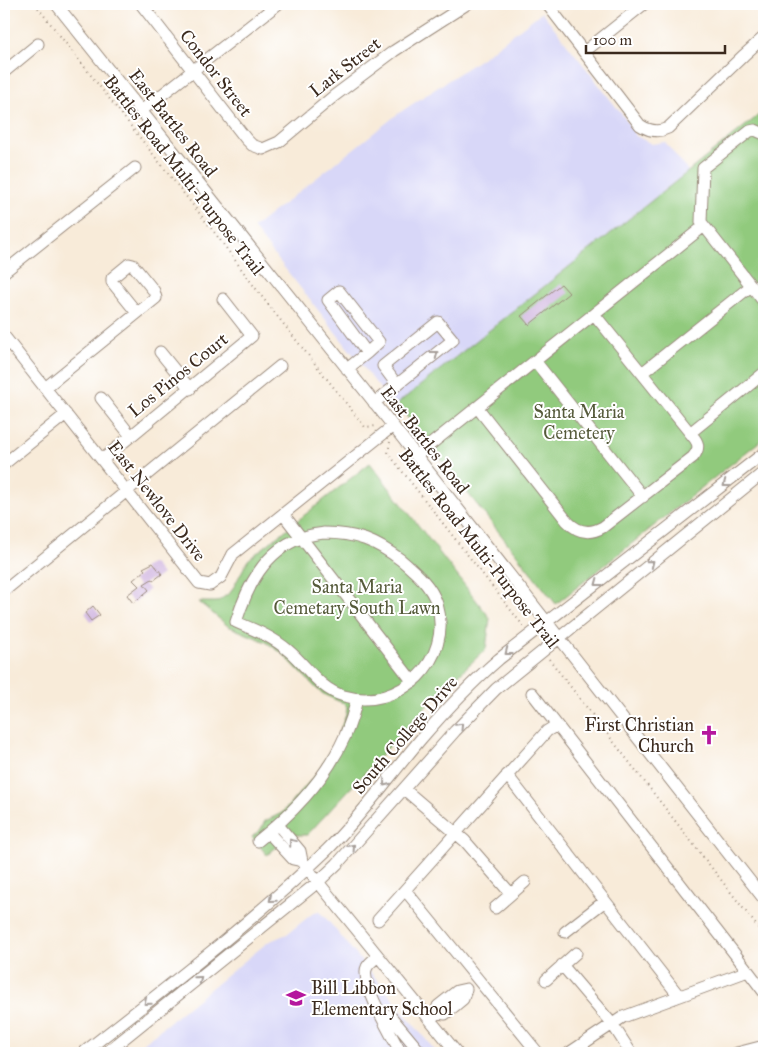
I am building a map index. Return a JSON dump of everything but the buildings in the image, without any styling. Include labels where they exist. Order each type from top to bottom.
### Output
[{"type":"street","name":"East Battles Road","points":[[56,4],[393,426],[764,899]]},
{"type":"street","name":"Condor Street","points":[[141,4],[246,139]]},
{"type":"street","points":[[141,111],[278,4]]},
{"type":"street","name":"Lark Street","points":[[246,139],[252,145],[263,149],[279,142],[334,96],[394,51],[467,4]]},
{"type":"street","points":[[547,4],[640,125],[654,131],[663,131],[668,128],[764,37]]},
{"type":"street","points":[[584,52],[644,4]]},
{"type":"street","points":[[4,72],[38,44]]},
{"type":"street","points":[[764,134],[754,130],[750,131],[703,168],[701,222],[764,302]]},
{"type":"street","points":[[4,272],[135,168]]},
{"type":"street","points":[[416,456],[704,226]]},
{"type":"street","points":[[642,373],[751,286]]},
{"type":"street","points":[[347,369],[368,353],[380,342],[339,291],[328,300],[368,353]]},
{"type":"street","name":"Los Pinos Court","points":[[102,460],[252,336],[223,299]]},
{"type":"street","points":[[45,388],[137,314]]},
{"type":"street","points":[[477,407],[573,528],[583,532],[597,530],[642,497],[697,452],[697,442],[594,314]]},
{"type":"street","points":[[374,403],[397,385],[453,340],[438,322],[383,366],[397,385]]},
{"type":"street","name":"East Newlove Drive","points":[[4,336],[8,350],[45,388],[199,582],[210,585],[221,577],[233,554],[393,426]]},
{"type":"street","points":[[160,352],[190,389]]},
{"type":"street","points":[[535,361],[642,497]]},
{"type":"street","points":[[4,591],[280,366]]},
{"type":"street","points":[[690,433],[764,373]]},
{"type":"street","points":[[101,398],[131,436]]},
{"type":"street","points":[[4,464],[66,414]]},
{"type":"street","name":"South College Drive","points":[[83,1053],[199,961],[304,864],[328,849],[372,800],[419,741],[459,696],[498,659],[764,453]]},
{"type":"street","name":"South College Drive","points":[[106,1053],[318,882],[337,864],[475,709],[496,689],[764,472]]},
{"type":"street","points":[[282,514],[413,682]]},
{"type":"street","points":[[334,532],[344,532],[363,538],[384,548],[415,572],[427,585],[436,602],[440,618],[439,635],[430,664],[413,682],[387,696],[373,699],[357,700],[342,696],[328,689],[315,678],[279,642],[266,634],[236,622],[243,599],[268,559],[301,538],[334,532]]},
{"type":"street","points":[[532,693],[764,992]]},
{"type":"street","points":[[258,841],[273,829],[326,770],[344,737],[357,700]]},
{"type":"street","points":[[378,920],[547,732],[557,725]]},
{"type":"street","points":[[508,775],[679,996]]},
{"type":"street","points":[[404,789],[465,841],[511,894]]},
{"type":"street","points":[[273,829],[293,859],[304,864],[378,956],[433,1016],[457,1053]]},
{"type":"street","points":[[495,908],[525,882]]},
{"type":"street","points":[[404,890],[538,1053]]},
{"type":"street","points":[[565,932],[605,901]]},
{"type":"street","points":[[546,980],[576,953]]},
{"type":"street","points":[[378,956],[367,966],[365,976],[371,995],[401,1053]]},
{"type":"street","points":[[562,965],[613,1025],[631,1053]]},
{"type":"street","points":[[569,1053],[623,1017],[748,971]]},
{"type":"street","points":[[433,1016],[445,1014],[463,999],[466,989],[478,980]]},
{"type":"street","points":[[380,1011],[391,1018],[421,1053]]},
{"type":"street","points":[[737,1053],[764,1046]]},
{"type":"path","name":"Battles Road Multi-Purpose Trail","points":[[35,4],[365,426],[393,426],[388,453],[530,634]]},
{"type":"path","name":"Battles Road Multi-Purpose Trail","points":[[543,651],[764,935]]},
{"type":"shaded area","points":[[542,12],[624,117],[636,136],[652,144],[665,142],[688,171],[394,406],[253,228],[399,113],[482,58]]},
{"type":"shaded area","name":"Bill Libbon Elementary School","points":[[318,911],[325,917],[437,1053],[131,1053],[268,942],[287,934]]},
{"type":"green space","name":"Santa Maria Cemetery","points":[[764,111],[764,438],[556,604],[397,404]]},
{"type":"green space","name":"Santa Maria Cemetary South Lawn","points":[[370,463],[490,618],[486,649],[436,696],[307,835],[291,835],[267,855],[252,837],[261,829],[265,821],[282,813],[318,772],[335,743],[347,708],[345,704],[325,695],[317,689],[282,653],[266,642],[228,626],[199,602],[217,602],[231,592],[248,560]]},
{"type":"place","name":"First Christian Church","points":[[709,735]]},
{"type":"place","name":"Bill Libbon Elementary School","points":[[296,998]]}]
